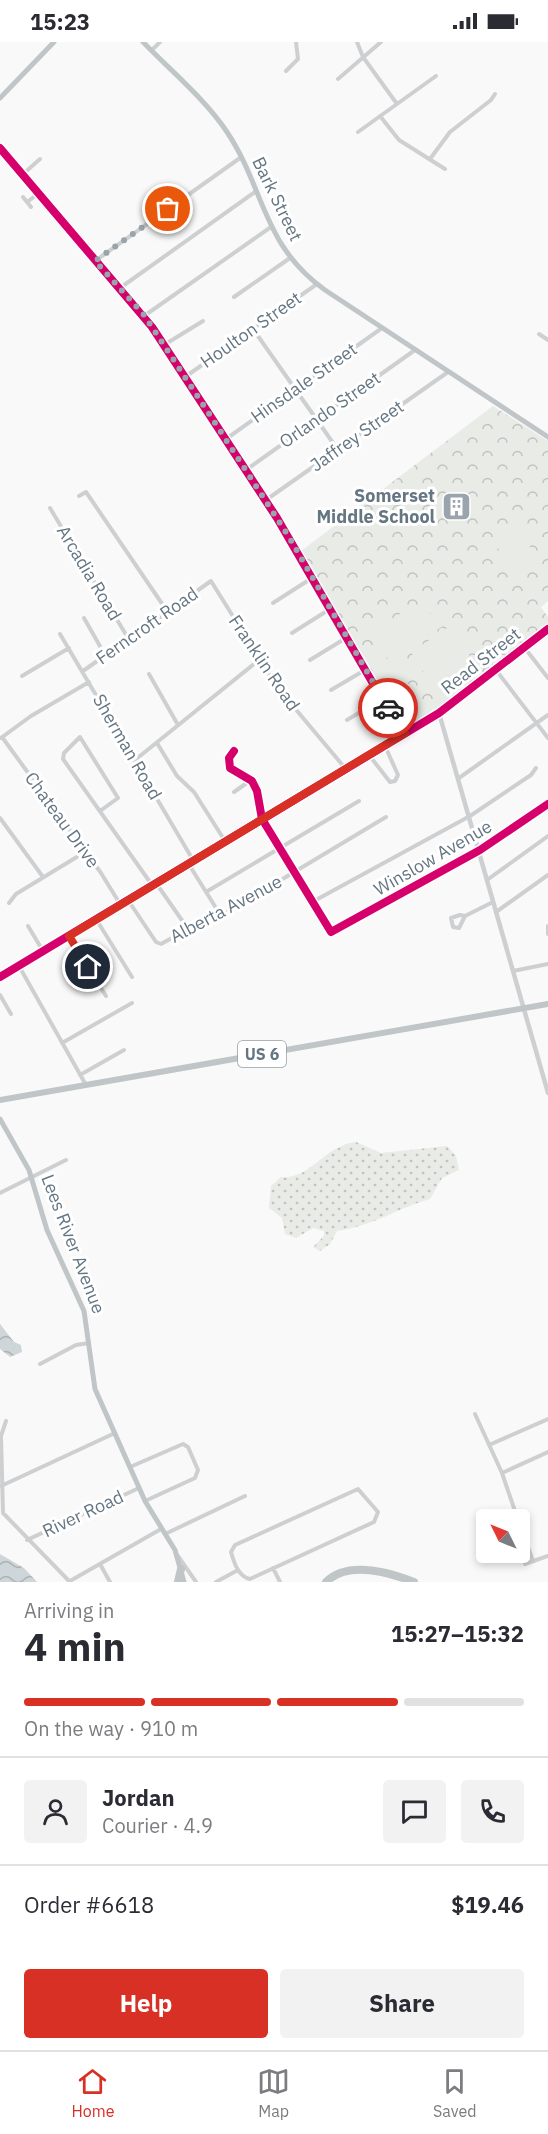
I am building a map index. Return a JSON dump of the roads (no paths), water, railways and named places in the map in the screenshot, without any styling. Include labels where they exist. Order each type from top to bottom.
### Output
[{"type":"highway","points":[[178,1582],[181,1569]]},
{"type":"highway","points":[[326,1582],[334,1575],[352,1570],[390,1574],[414,1582]]},
{"type":"main road","points":[[0,98],[54,42]]},
{"type":"main road","name":"Bark Street","points":[[143,42],[217,120],[231,139],[271,227],[290,258],[317,284],[548,437]]},
{"type":"main road","name":"Read Street","points":[[0,977],[439,713],[548,629]]},
{"type":"main road","name":"US 6","points":[[0,1100],[548,1004]]},
{"type":"main road","name":"Lees River Avenue","points":[[0,1119],[32,1176],[47,1230],[84,1311],[93,1382],[145,1501],[178,1556],[184,1582]]},
{"type":"street","points":[[151,51],[160,42]]},
{"type":"street","points":[[286,71],[297,59],[296,42]]},
{"type":"street","points":[[357,42],[363,57],[397,104]]},
{"type":"street","points":[[338,79],[381,42]]},
{"type":"street","points":[[358,132],[436,76]]},
{"type":"street","points":[[430,159],[450,132],[491,100],[495,94]]},
{"type":"street","points":[[380,116],[399,140],[445,169]]},
{"type":"street","points":[[0,148],[144,316],[266,500],[382,699],[405,733]]},
{"type":"street","points":[[95,261],[240,158]]},
{"type":"street","points":[[22,175],[40,159]]},
{"type":"street","points":[[120,288],[255,192]]},
{"type":"street","points":[[27,202],[38,194]]},
{"type":"street","points":[[23,197],[31,207]]},
{"type":"street","points":[[144,316],[271,227]]},
{"type":"street","points":[[234,297],[290,258]]},
{"type":"street","name":"Houlton Street","points":[[185,377],[317,284]]},
{"type":"street","points":[[164,345],[203,321]]},
{"type":"street","name":"Hinsdale Street","points":[[226,439],[382,328]]},
{"type":"street","points":[[253,329],[338,450]]},
{"type":"street","points":[[539,334],[548,340]]},
{"type":"street","name":"Orlando Street","points":[[246,470],[415,350]]},
{"type":"street","name":"Jaffrey Street","points":[[266,500],[448,372]]},
{"type":"street","points":[[79,496],[86,492],[167,611]]},
{"type":"street","name":"Arcadia Road","points":[[50,508],[128,638]]},
{"type":"street","points":[[273,603],[312,578]]},
{"type":"street","name":"Ferncroft Road","points":[[83,671],[211,581]]},
{"type":"street","name":"Franklin Road","points":[[211,581],[279,691],[345,768]]},
{"type":"street","points":[[292,633],[330,609]]},
{"type":"street","points":[[84,618],[105,655]]},
{"type":"street","name":"Sherman Road","points":[[60,634],[135,760],[221,916]]},
{"type":"street","points":[[310,660],[346,638]]},
{"type":"street","points":[[524,647],[548,678]]},
{"type":"street","points":[[22,676],[69,648]]},
{"type":"street","points":[[135,760],[259,660]]},
{"type":"street","points":[[496,669],[548,738]]},
{"type":"street","points":[[331,690],[365,670]]},
{"type":"street","points":[[148,674],[178,725]]},
{"type":"street","points":[[1,738],[31,716],[89,682]]},
{"type":"street","points":[[347,720],[382,699]]},
{"type":"street","points":[[439,713],[548,1093]]},
{"type":"street","points":[[459,778],[548,715]]},
{"type":"street","points":[[99,811],[118,798],[80,737],[62,756],[99,811],[188,929]]},
{"type":"street","name":"Chateau Drive","points":[[1,738],[85,852],[120,904]]},
{"type":"street","points":[[157,743],[177,776],[194,792],[225,841]]},
{"type":"street","points":[[368,754],[386,779],[390,782],[395,781],[398,775],[385,745]]},
{"type":"street","points":[[234,750],[229,756],[230,768],[251,780],[257,791],[262,819],[314,901],[470,816],[531,775],[536,768]]},
{"type":"street","points":[[234,792],[251,780]]},
{"type":"street","points":[[206,892],[359,801]]},
{"type":"street","name":"Winslow Avenue","points":[[314,901],[330,931],[334,932],[480,850],[548,804]]},
{"type":"street","name":"Alberta Avenue","points":[[128,900],[158,944],[221,916],[386,817]]},
{"type":"street","points":[[0,818],[43,877]]},
{"type":"street","points":[[487,880],[548,836]]},
{"type":"street","points":[[9,903],[14,896],[85,852]]},
{"type":"street","points":[[496,912],[548,875]]},
{"type":"street","points":[[465,916],[493,902]]},
{"type":"street","points":[[96,919],[132,977]]},
{"type":"street","points":[[28,926],[43,951]]},
{"type":"street","points":[[548,926],[548,934]]},
{"type":"street","points":[[69,936],[106,996]]},
{"type":"street","points":[[513,971],[548,964]]},
{"type":"street","points":[[19,966],[86,1085]]},
{"type":"street","points":[[0,994],[11,1014]]},
{"type":"street","points":[[62,1042],[132,1003]]},
{"type":"street","points":[[80,1075],[124,1050]]},
{"type":"street","points":[[0,1192],[66,1160]]},
{"type":"street","points":[[40,1364],[76,1345],[89,1342]]},
{"type":"street","points":[[475,1414],[502,1473],[514,1509]]},
{"type":"street","points":[[489,1445],[548,1419]]},
{"type":"street","points":[[6,1421],[1,1436],[3,1514],[70,1582],[163,1531],[245,1496]]},
{"type":"street","points":[[1,1486],[115,1433]]},
{"type":"street","points":[[130,1467],[183,1444],[188,1447],[198,1470],[195,1479],[145,1501]]},
{"type":"street","points":[[502,1473],[548,1452]]},
{"type":"street","name":"River Road","points":[[27,1540],[139,1488]]},
{"type":"street","points":[[357,1489],[376,1509],[377,1518],[374,1522],[273,1568],[248,1579],[238,1570],[231,1551],[235,1545],[357,1489]]},
{"type":"street","points":[[530,1553],[533,1561]]},
{"type":"street","points":[[178,1556],[196,1582]]},
{"type":"street","points":[[525,1564],[548,1556]]},
{"type":"street","points":[[100,1564],[110,1582]]},
{"type":"street","points":[[273,1568],[280,1582]]},
{"type":"street","points":[[216,1582],[238,1570]]},
{"type":"water","points":[[0,1324],[14,1342],[21,1345],[22,1352],[10,1357],[0,1349]]},
{"type":"water","points":[[0,1554],[24,1568],[37,1582],[0,1582]]},
{"type":"place","name":"Somerset Middle School","points":[[456,506]]}]
